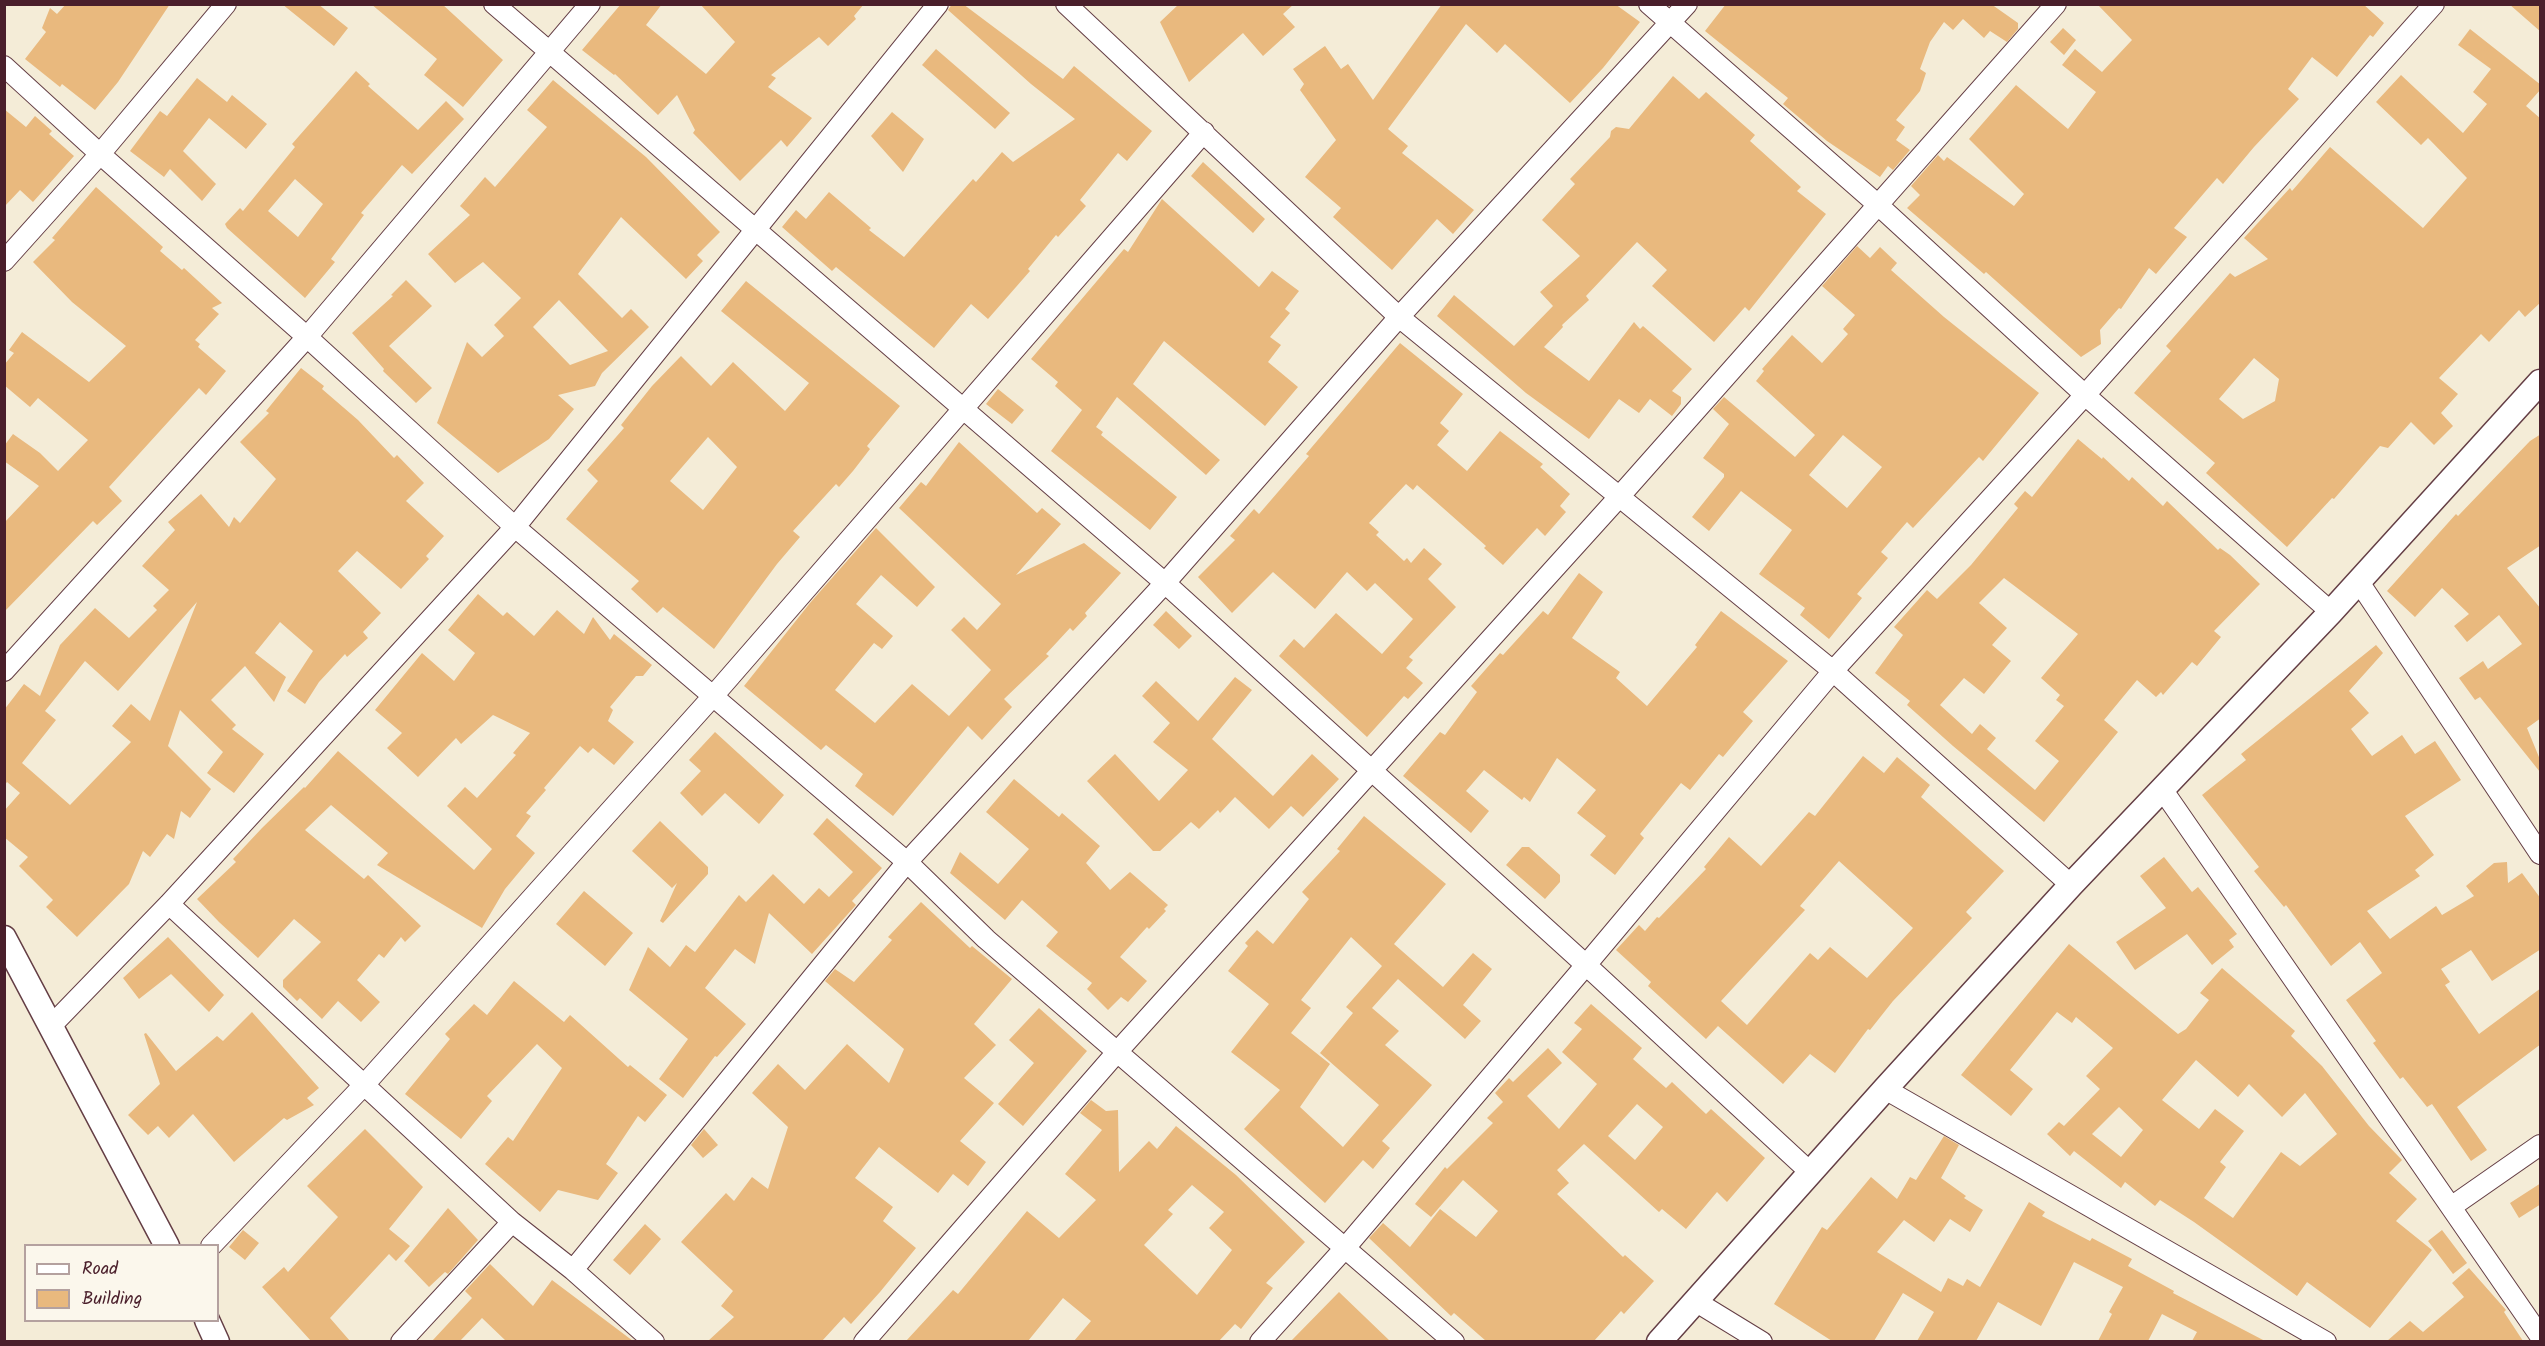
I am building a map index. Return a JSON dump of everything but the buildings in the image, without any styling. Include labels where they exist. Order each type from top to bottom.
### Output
[{"type":"street","points":[[4,261],[100,154],[226,4]]},
{"type":"street","points":[[494,4],[1165,583],[1586,965],[1811,1173]]},
{"type":"street","points":[[4,671],[307,337],[590,4]]},
{"type":"street","points":[[50,1028],[169,904],[515,527],[938,4]]},
{"type":"street","points":[[1066,4],[1399,317],[1833,671],[2071,885]]},
{"type":"street","points":[[1649,4],[1877,204],[2085,395],[2331,612]]},
{"type":"street","points":[[573,1270],[908,862],[1165,583],[1399,317],[1687,4]]},
{"type":"street","points":[[864,1341],[1118,1051],[1619,496],[2056,4]]},
{"type":"street","points":[[1260,1341],[1345,1248],[1833,671],[2085,395],[2434,4]]},
{"type":"street","points":[[4,66],[515,527],[908,862],[986,939],[1454,1341]]},
{"type":"street","points":[[212,1244],[364,1085],[714,695],[1204,132]]},
{"type":"street","points":[[1659,1341],[2071,885],[2331,612],[2539,387]]},
{"type":"street","points":[[2359,582],[2541,854]]},
{"type":"street","points":[[2162,789],[2541,1336]]},
{"type":"street","points":[[169,904],[512,1222],[573,1270],[654,1341]]},
{"type":"street","points":[[4,938],[166,1244]]},
{"type":"street","points":[[1885,1089],[2314,1339]]},
{"type":"street","points":[[2451,1207],[2541,1145]]},
{"type":"street","points":[[401,1341],[512,1222]]},
{"type":"street","points":[[1695,1301],[1762,1341]]},
{"type":"street","points":[[208,1322],[217,1341]]}]
